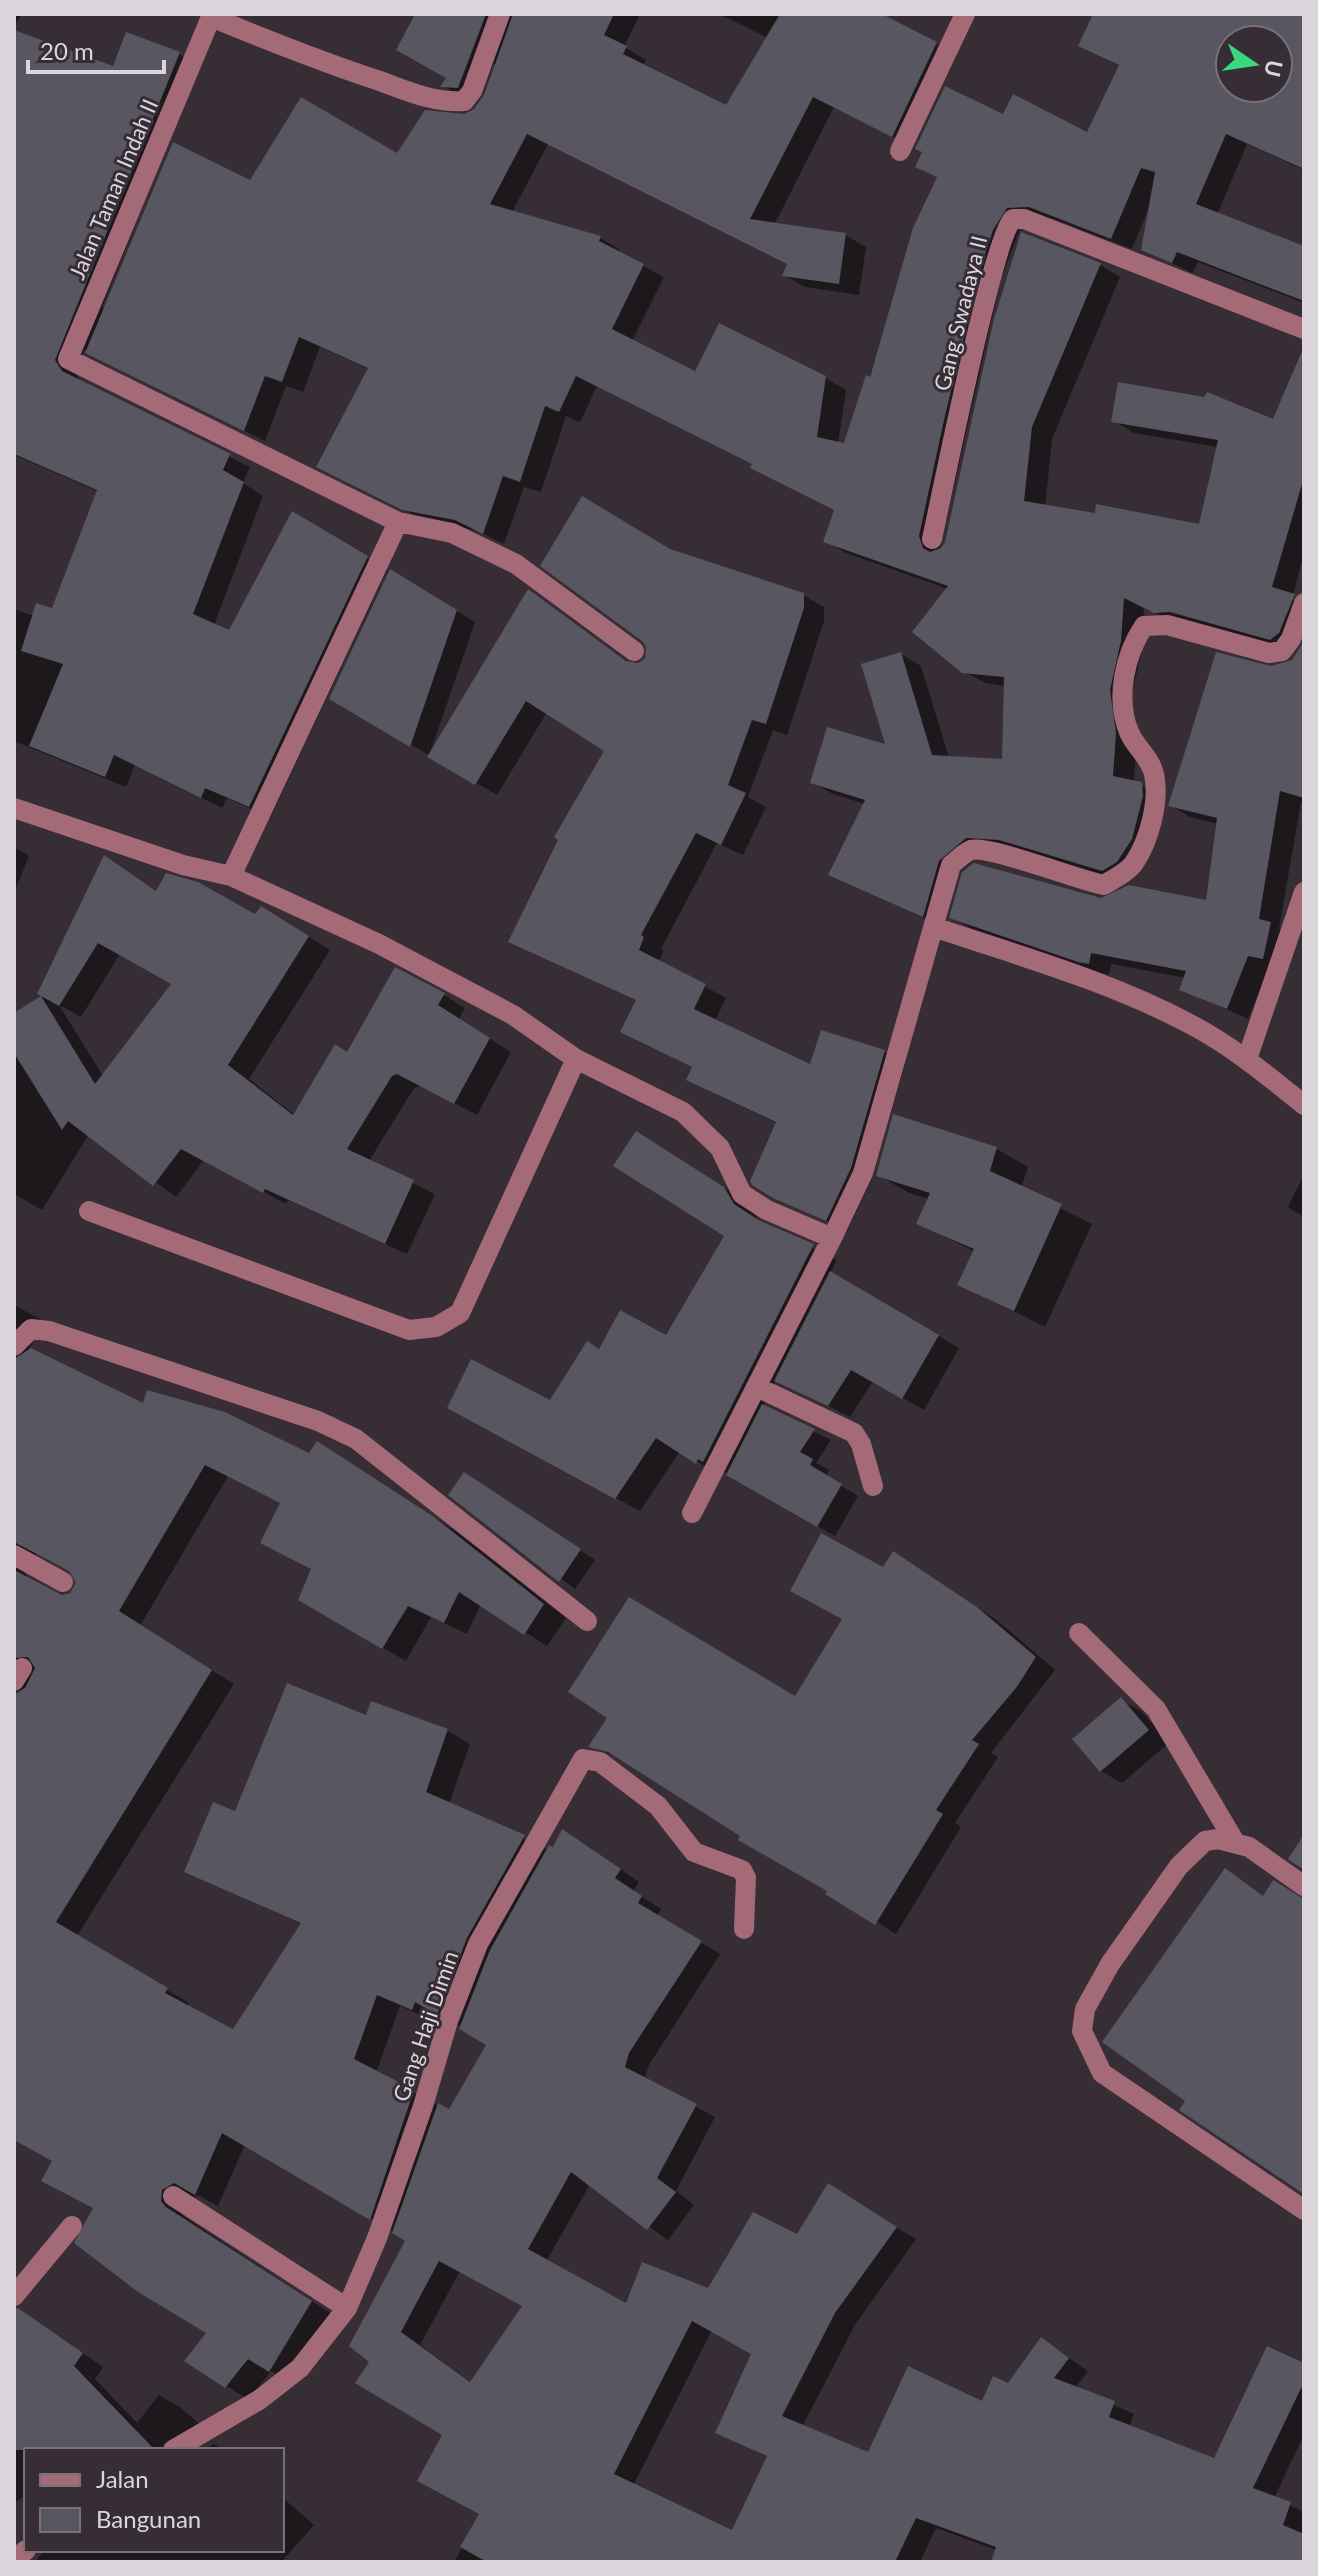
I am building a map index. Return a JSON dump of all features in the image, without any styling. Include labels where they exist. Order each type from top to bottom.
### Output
[{"type":"street","name":"Jalan Taman Indah II","points":[[398,522],[68,359],[211,17],[316,61],[427,98],[451,102],[464,101],[472,91],[500,14]]},
{"type":"street","points":[[900,151],[965,14]]},
{"type":"street","name":"Gang Swadaya II","points":[[932,539],[983,315],[1004,234],[1013,219],[1024,219],[1304,329]]},
{"type":"street","points":[[231,876],[398,522],[452,533],[516,564],[634,651]]},
{"type":"street","points":[[692,1513],[759,1388],[863,1173],[951,865],[970,851],[989,849],[1070,878],[1104,885],[1133,865],[1153,821],[1155,775],[1146,755],[1129,732],[1123,686],[1131,645],[1144,626],[1167,625],[1269,653],[1282,651],[1291,639],[1304,603]]},
{"type":"street","points":[[14,808],[183,865],[231,876],[393,951],[513,1015],[576,1059],[683,1112],[720,1148],[742,1194],[767,1210],[832,1238]]},
{"type":"street","points":[[1247,1059],[1304,892]]},
{"type":"street","points":[[934,927],[1082,977],[1189,1024],[1247,1059],[1304,1105]]},
{"type":"street","points":[[89,1211],[409,1330],[436,1327],[460,1313],[576,1059]]},
{"type":"street","points":[[14,1346],[31,1329],[49,1331],[318,1421],[356,1439],[587,1621]]},
{"type":"street","points":[[759,1388],[854,1433],[861,1444],[873,1486]]},
{"type":"street","points":[[14,1555],[63,1582]]},
{"type":"street","points":[[1079,1633],[1156,1709],[1235,1842]]},
{"type":"street","name":"Gang Haji Dimin","points":[[176,2448],[259,2400],[300,2368],[347,2308],[377,2238],[423,2106],[448,2021],[478,1944],[583,1759],[600,1762],[658,1806],[694,1852],[742,1870],[746,1878],[744,1929]]},
{"type":"street","points":[[1304,1886],[1249,1847],[1235,1842],[1205,1841],[1190,1852],[1110,1964],[1085,2009],[1082,2031],[1102,2073],[1304,2210]]},
{"type":"street","points":[[173,2196],[347,2308]]},
{"type":"street","points":[[14,2296],[72,2226]]},
{"type":"building","points":[[415,14],[486,14],[458,88],[440,87],[446,78],[396,50]]},
{"type":"building","points":[[513,14],[614,14],[604,35],[627,46],[623,54],[726,105],[780,14],[882,14],[937,42],[892,137],[813,97],[750,219],[846,233],[839,284],[782,276],[787,264],[527,134],[490,204],[601,236],[599,241],[644,264],[612,329],[695,371],[719,323],[826,376],[817,437],[844,443],[866,375],[870,377],[913,228],[937,177],[915,167],[922,152],[915,149],[945,86],[1003,114],[1013,94],[1087,132],[1119,65],[1078,46],[1093,14],[1304,14],[1304,169],[1226,134],[1196,204],[1304,246],[1304,301],[1177,252],[1172,263],[1141,250],[1155,172],[1141,168],[1111,239],[1029,207],[1007,208],[993,230],[981,266],[944,420],[919,536],[923,548],[930,552],[941,548],[945,542],[994,319],[1021,232],[1101,263],[1032,427],[1024,501],[1095,513],[1096,504],[1199,524],[1218,440],[1111,422],[1118,382],[1204,397],[1207,392],[1273,419],[1304,346],[1304,477],[1272,587],[1295,594],[1279,633],[1270,640],[1170,612],[1154,613],[1124,598],[1121,641],[1110,690],[1116,733],[1113,776],[1142,782],[1143,796],[1132,839],[1117,862],[1102,871],[999,840],[966,838],[939,861],[923,917],[828,875],[865,800],[810,783],[827,727],[885,744],[861,664],[901,652],[932,755],[1002,759],[1004,677],[962,673],[912,632],[948,586],[823,542],[834,510],[750,468],[752,464],[576,376],[559,412],[545,406],[520,482],[503,476],[483,534],[455,520],[402,510],[316,467],[368,368],[299,337],[282,382],[265,376],[244,431],[85,353],[173,142],[250,180],[301,97],[397,153],[425,110],[464,114],[474,109],[484,95]]},
{"type":"building","points":[[14,30],[113,66],[126,32],[180,52],[55,360],[62,371],[235,456],[230,454],[223,470],[244,482],[193,614],[229,630],[292,511],[368,556],[249,807],[205,788],[201,798],[114,755],[105,777],[29,746],[63,664],[21,651],[36,603],[52,608],[97,490],[14,454]]},
{"type":"building","points":[[582,496],[670,549],[804,593],[804,608],[766,724],[752,720],[728,785],[746,793],[721,845],[696,833],[641,935],[644,937],[639,950],[706,984],[694,1009],[810,1064],[821,1030],[885,1050],[851,1168],[826,1221],[773,1198],[752,1185],[750,1181],[776,1122],[686,1080],[692,1067],[620,1032],[636,1000],[508,942],[558,840],[554,837],[604,751],[526,701],[475,785],[427,757],[528,589],[626,661],[638,663],[645,658],[646,647],[642,641],[540,566]]},
{"type":"building","points":[[390,569],[457,610],[410,747],[329,699]]},
{"type":"building","points":[[1304,641],[1304,798],[1280,791],[1259,919],[1271,922],[1263,959],[1248,956],[1227,1009],[1179,990],[1186,971],[1091,953],[1089,964],[1078,962],[949,918],[962,872],[974,863],[1101,898],[1129,885],[1206,900],[1217,818],[1168,806],[1216,652],[1271,666],[1292,660]]},
{"type":"building","points":[[104,855],[156,891],[166,873],[198,882],[255,914],[261,906],[309,936],[228,1065],[293,1115],[335,1044],[347,1052],[395,967],[445,993],[438,1005],[490,1038],[454,1104],[397,1074],[392,1076],[347,1149],[414,1180],[385,1244],[265,1189],[263,1193],[181,1149],[153,1186],[68,1121],[62,1130],[14,1053],[14,1013],[41,996],[37,994]],"holes":[[[98,943],[171,984],[95,1084],[41,996],[59,1006]]]},
{"type":"building","points":[[893,1114],[997,1147],[990,1171],[1062,1204],[1014,1311],[957,1285],[974,1249],[916,1224],[930,1193],[876,1176]]},
{"type":"building","points":[[636,1131],[724,1187],[734,1204],[760,1221],[814,1244],[703,1462],[698,1459],[696,1464],[656,1438],[615,1499],[447,1408],[471,1359],[550,1400],[587,1341],[599,1349],[620,1310],[666,1335],[724,1236],[613,1166]]},
{"type":"building","points":[[830,1271],[939,1335],[902,1399],[851,1370],[828,1406],[774,1381]]},
{"type":"building","points":[[31,1348],[143,1403],[147,1390],[225,1412],[309,1453],[317,1441],[434,1517],[544,1604],[524,1635],[459,1592],[444,1623],[408,1606],[382,1649],[298,1600],[311,1569],[260,1543],[280,1503],[205,1465],[119,1611],[212,1670],[56,1922],[168,1988],[165,1993],[233,2029],[301,1923],[184,1872],[213,1802],[235,1811],[287,1683],[366,1715],[371,1701],[448,1729],[426,1792],[525,1835],[467,1938],[437,2015],[415,2002],[412,2010],[377,1995],[354,2059],[414,2090],[370,2220],[222,2133],[195,2195],[174,2183],[162,2190],[161,2201],[166,2207],[312,2301],[269,2372],[248,2359],[225,2388],[184,2361],[206,2333],[138,2292],[74,2243],[93,2208],[41,2181],[52,2161],[14,2140],[14,1694],[25,1688],[35,1668],[28,1657],[14,1658],[14,1570],[62,1595],[70,1593],[76,1583],[69,1571],[14,1542],[14,1359]]},
{"type":"building","points":[[762,1404],[815,1429],[800,1452],[813,1459],[810,1465],[842,1484],[817,1527],[726,1475]]},
{"type":"building","points":[[464,1472],[581,1549],[559,1582],[448,1495]]},
{"type":"building","points":[[821,1533],[883,1567],[893,1551],[977,1607],[1036,1657],[1016,1688],[972,1740],[979,1744],[936,1810],[943,1814],[875,1925],[825,1894],[827,1891],[738,1840],[740,1836],[608,1752],[588,1747],[607,1718],[568,1692],[629,1597],[795,1696],[842,1619],[790,1591]]},
{"type":"building","points":[[1121,1697],[1149,1730],[1100,1772],[1072,1739]]},
{"type":"building","points":[[562,1829],[621,1869],[615,1878],[642,1896],[638,1903],[702,1941],[629,2053],[625,2067],[697,2104],[657,2178],[676,2192],[647,2230],[571,2172],[528,2249],[626,2303],[642,2262],[708,2288],[753,2212],[797,2234],[828,2183],[897,2227],[835,2313],[782,2416],[868,2452],[908,2366],[982,2401],[993,2376],[1008,2383],[1041,2337],[1069,2358],[1054,2378],[1115,2401],[1109,2417],[1214,2458],[1267,2346],[1304,2363],[1304,2382],[1253,2488],[1291,2502],[1283,2525],[1304,2534],[1304,2562],[991,2562],[996,2547],[916,2518],[895,2562],[487,2562],[460,2547],[479,2514],[417,2481],[442,2435],[355,2383],[369,2362],[349,2346],[405,2241],[392,2233],[438,2103],[449,2109],[486,2045],[459,2029],[490,1950],[549,1845],[553,1847]],"holes":[[[439,2261],[522,2306],[470,2382],[401,2332]],[[692,2321],[751,2354],[715,2433],[767,2456],[732,2530],[614,2474]]]},
{"type":"building","points":[[1304,1834],[1304,1870],[1288,1859]]},
{"type":"building","points":[[1225,1868],[1263,1896],[1273,1880],[1304,1899],[1304,2194],[1179,2110],[1185,2101],[1102,2042]]},
{"type":"building","points":[[18,2308],[83,2353],[74,2366],[153,2448],[14,2450],[14,2309]]}]
